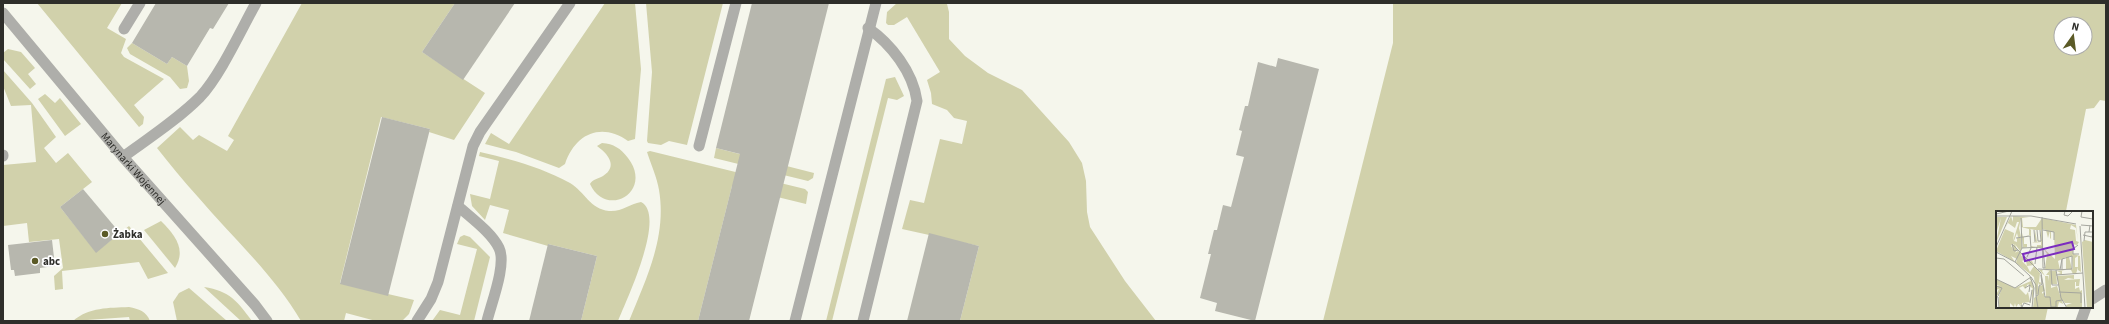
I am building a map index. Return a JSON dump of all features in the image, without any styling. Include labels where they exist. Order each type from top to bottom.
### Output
[{"type":"street","points":[[124,29],[140,3]]},
{"type":"street","points":[[123,157],[181,114],[200,97],[214,79],[256,3]]},
{"type":"street","points":[[417,321],[431,299],[438,282],[473,146],[480,132],[570,3]]},
{"type":"street","points":[[699,146],[736,3]]},
{"type":"street","points":[[795,321],[868,28],[876,3]]},
{"type":"street","name":"Marynarki Wojennej","points":[[3,12],[123,157],[255,305],[267,321]]},
{"type":"street","points":[[863,321],[917,101],[916,90],[903,66],[889,45],[868,28]]},
{"type":"street","points":[[458,206],[494,240],[501,256],[501,266],[487,321]]},
{"type":"street","points":[[2093,298],[2106,290]]},
{"type":"street","points":[[2081,321],[2086,308]]},
{"type":"green space","points":[[37,3],[122,3],[107,28],[126,39],[121,53],[124,57],[164,79],[134,105],[144,117],[143,124],[139,127]]},
{"type":"green space","points":[[302,3],[455,3],[422,52],[485,93],[454,140],[429,132],[430,129],[381,117],[340,283],[414,300],[409,314],[402,321],[376,321],[346,313],[344,321],[301,321],[290,304],[265,272],[187,185],[157,148],[180,127],[193,140],[199,135],[227,151],[234,140],[228,136]]},
{"type":"green space","points":[[605,3],[635,3],[641,69],[635,139],[628,141],[618,135],[608,132],[590,134],[575,145],[565,164],[559,168],[516,152],[485,144],[491,133],[509,144]]},
{"type":"green space","points":[[646,3],[723,3],[687,145],[669,141],[661,145],[648,143],[647,141],[652,72]]},
{"type":"green space","points":[[897,3],[947,4],[949,12],[949,39],[965,56],[988,73],[1022,90],[1069,142],[1082,163],[1086,181],[1087,212],[1090,227],[1125,281],[1156,321],[960,321],[979,246],[902,229],[910,200],[924,203],[940,139],[962,144],[967,121],[954,118],[947,110],[932,104],[931,93],[927,80],[940,72],[907,17],[894,25],[888,25],[886,23],[887,12]]},
{"type":"green space","points":[[1393,3],[2106,3],[2106,101],[2100,100],[2094,108],[2086,109],[2066,211],[1996,211],[1996,308],[2048,308],[2045,321],[1323,321],[1393,43]]},
{"type":"green space","points":[[132,43],[167,64],[172,57],[187,66],[189,81],[187,88],[180,89],[170,77],[130,54],[127,48]]},
{"type":"green space","points":[[8,49],[21,52],[35,68],[28,74],[36,84],[30,89],[3,59],[3,53]]},
{"type":"green space","points":[[3,70],[32,103],[56,137],[44,148],[56,163],[68,153],[92,182],[60,207],[96,252],[129,226],[168,273],[148,279],[139,262],[62,271],[63,289],[55,290],[54,276],[63,268],[59,239],[29,242],[27,223],[3,226],[3,165],[36,162],[31,105],[11,106],[3,86]]},
{"type":"green space","points":[[895,77],[904,96],[897,100],[888,98],[832,321],[826,321],[886,79]]},
{"type":"green space","points":[[45,94],[55,103],[60,98],[81,124],[65,136],[38,99]]},
{"type":"green space","points":[[602,143],[610,144],[619,149],[628,158],[634,170],[635,181],[632,190],[625,197],[616,200],[606,199],[597,194],[590,184],[608,172],[610,168],[611,164],[608,156],[597,146]]},
{"type":"green space","points":[[716,148],[814,173],[813,178],[808,181],[714,158]]},
{"type":"green space","points":[[650,151],[805,189],[808,192],[806,204],[732,186],[698,321],[629,321],[648,273],[658,241],[661,207],[659,190],[647,152]]},
{"type":"green space","points":[[480,152],[526,164],[560,178],[570,183],[592,204],[602,210],[614,211],[641,202],[648,210],[650,223],[642,259],[636,278],[618,321],[581,321],[597,256],[548,244],[548,246],[503,233],[509,210],[490,205],[485,220],[472,206],[470,194],[490,199],[499,161],[479,156]]},
{"type":"green space","points":[[161,221],[174,237],[179,248],[180,254],[175,268],[144,230]]},
{"type":"green space","points":[[464,235],[470,237],[490,257],[474,321],[432,321],[440,310],[460,315],[477,249],[457,244],[460,237]]},
{"type":"green space","points":[[204,287],[227,294],[242,308],[252,321],[241,321]]},
{"type":"green space","points":[[189,288],[227,321],[177,321],[173,302],[179,293]]},
{"type":"green space","points":[[129,307],[142,311],[150,321],[130,321],[129,317],[73,321],[79,316],[100,309]]},
{"type":"building","points":[[156,3],[229,3],[213,29],[210,28],[187,66],[172,57],[167,64],[132,43]]},
{"type":"building","points":[[455,3],[515,3],[463,80],[422,52]]},
{"type":"building","points":[[752,3],[829,3],[749,321],[698,321],[740,154],[716,148]]},
{"type":"building","points":[[1278,58],[1319,69],[1255,321],[1215,311],[1217,303],[1200,298],[1211,254],[1208,254],[1214,230],[1217,230],[1223,205],[1231,207],[1244,157],[1236,155],[1242,131],[1239,130],[1245,106],[1248,106],[1258,62],[1276,67]]},
{"type":"building","points":[[382,117],[430,129],[388,296],[340,284]]},
{"type":"building","points":[[83,189],[120,233],[96,253],[60,207]]},
{"type":"building","points":[[929,233],[979,246],[960,321],[907,321]]},
{"type":"building","points":[[52,240],[55,266],[40,268],[40,273],[15,276],[14,270],[11,270],[8,245]]},
{"type":"building","points":[[548,244],[597,256],[581,321],[529,321]]},
{"type":"place","name":"Żabka","points":[[105,234]]},
{"type":"place","name":"abc","points":[[35,261]]}]
